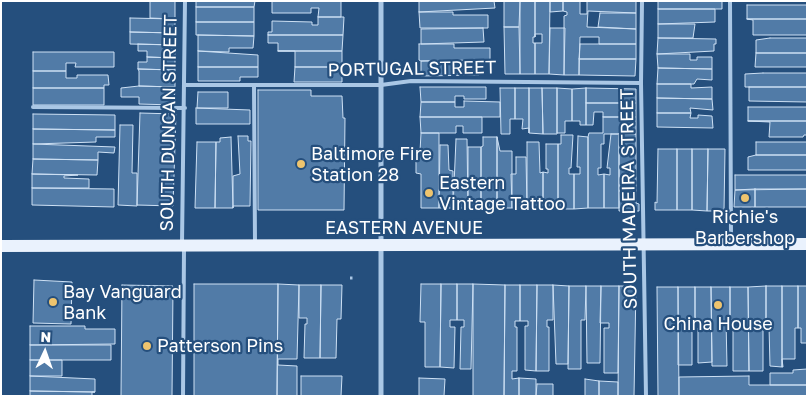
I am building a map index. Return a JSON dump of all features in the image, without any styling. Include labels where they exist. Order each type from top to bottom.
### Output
[{"type":"main road","name":"EASTERN AVENUE","points":[[1,246],[807,244]]},
{"type":"street","points":[[381,1],[381,396]]},
{"type":"lane","name":"SOUTH DUNCAN STREET","points":[[183,396],[185,1]]},
{"type":"lane","name":"SOUTH MADEIRA STREET","points":[[642,1],[641,83],[646,396]]},
{"type":"lane","points":[[730,1],[731,244]]},
{"type":"lane","name":"PORTUGAL STREET","points":[[184,85],[381,85],[411,81],[641,83]]},
{"type":"lane","points":[[254,85],[255,245]]},
{"type":"lane","points":[[33,107],[185,108]]},
{"type":"building","points":[[150,1],[175,1],[175,19],[150,18]]},
{"type":"building","points":[[196,1],[255,1],[254,7],[196,7]]},
{"type":"building","points":[[272,1],[341,1],[341,17],[318,17],[319,8],[311,8],[311,13],[272,13]]},
{"type":"building","points":[[419,1],[494,1],[495,8],[419,12]]},
{"type":"building","points":[[504,1],[520,1],[519,27],[504,27]]},
{"type":"building","points":[[520,1],[535,1],[535,37],[533,37],[533,43],[535,43],[535,74],[520,74]]},
{"type":"building","points":[[535,1],[550,1],[549,74],[535,74],[535,43],[542,43],[542,34],[535,34]]},
{"type":"building","points":[[550,1],[563,1],[563,11],[550,12]]},
{"type":"building","points":[[563,1],[580,1],[580,14],[587,14],[587,1],[636,1],[636,13],[588,11],[587,27],[636,29],[636,44],[599,44],[599,37],[580,37],[579,75],[564,75],[564,16],[567,15],[567,12],[563,11]]},
{"type":"building","points":[[658,1],[722,1],[722,9],[658,9]]},
{"type":"building","points":[[747,5],[807,5],[807,19],[747,19]]},
{"type":"building","points":[[196,7],[254,7],[254,22],[196,22]]},
{"type":"building","points":[[658,9],[715,9],[715,22],[658,24]]},
{"type":"building","points":[[419,12],[453,12],[453,15],[488,15],[488,28],[420,28]]},
{"type":"building","points":[[600,13],[636,13],[636,29],[598,27]]},
{"type":"building","points":[[318,17],[344,17],[343,35],[268,35],[268,32],[272,32],[272,21],[312,22],[312,25],[318,25]]},
{"type":"building","points":[[130,18],[175,19],[175,33],[130,32]]},
{"type":"building","points":[[747,19],[807,19],[807,35],[753,35],[753,20]]},
{"type":"building","points":[[196,22],[254,22],[254,36],[196,35]]},
{"type":"building","points":[[658,24],[695,24],[693,38],[658,38]]},
{"type":"building","points":[[504,27],[519,27],[520,74],[505,74]]},
{"type":"building","points":[[483,28],[484,42],[421,44],[421,29]]},
{"type":"building","points":[[550,28],[565,28],[564,75],[549,74]]},
{"type":"building","points":[[130,32],[175,33],[175,45],[130,44]]},
{"type":"building","points":[[198,35],[254,36],[253,48],[229,48],[229,52],[198,51]]},
{"type":"building","points":[[268,35],[343,35],[342,51],[278,51],[278,43],[268,43]]},
{"type":"building","points":[[658,38],[716,39],[716,44],[714,44],[714,51],[657,54]]},
{"type":"building","points":[[807,38],[807,53],[756,53],[756,40]]},
{"type":"building","points":[[138,44],[175,45],[175,58],[147,57],[147,51],[138,51]]},
{"type":"building","points":[[419,44],[454,44],[454,48],[490,48],[490,60],[421,61],[419,60]]},
{"type":"building","points":[[580,44],[636,44],[636,59],[579,59]]},
{"type":"building","points":[[198,51],[258,55],[258,67],[198,67]]},
{"type":"building","points":[[295,51],[342,51],[342,67],[295,67]]},
{"type":"building","points":[[33,52],[114,52],[114,67],[75,67],[76,63],[66,63],[66,71],[33,71]]},
{"type":"building","points":[[756,53],[807,53],[807,67],[755,67]]},
{"type":"building","points":[[657,54],[690,54],[690,60],[697,60],[697,57],[712,57],[712,69],[658,68]]},
{"type":"building","points":[[147,57],[175,58],[175,70],[138,69],[138,62],[147,62]]},
{"type":"building","points":[[579,59],[636,59],[635,76],[579,75]]},
{"type":"building","points":[[479,60],[479,75],[421,76],[421,61]]},
{"type":"building","points":[[198,67],[258,67],[258,77],[240,77],[240,81],[198,81]]},
{"type":"building","points":[[295,67],[342,67],[342,82],[294,82]]},
{"type":"building","points":[[658,68],[712,69],[712,80],[697,79],[694,84],[657,84]]},
{"type":"building","points":[[138,69],[175,70],[175,87],[139,86]]},
{"type":"building","points":[[33,71],[66,71],[66,78],[77,78],[77,75],[108,75],[109,85],[104,85],[104,88],[33,88]]},
{"type":"building","points":[[807,73],[807,87],[745,87],[745,74]]},
{"type":"building","points":[[657,84],[691,84],[691,88],[712,87],[712,99],[657,98]]},
{"type":"building","points":[[139,86],[175,87],[174,105],[139,104],[139,97],[121,97],[121,88]]},
{"type":"building","points":[[420,87],[486,87],[486,99],[464,99],[464,96],[455,96],[455,102],[421,102]]},
{"type":"building","points":[[749,87],[807,87],[807,102],[749,101]]},
{"type":"building","points":[[33,88],[104,88],[104,105],[33,105]]},
{"type":"building","points":[[500,88],[515,88],[515,119],[510,119],[510,134],[501,134]]},
{"type":"building","points":[[515,88],[529,88],[529,128],[522,129],[523,119],[515,119]]},
{"type":"building","points":[[529,88],[542,88],[543,134],[529,133]]},
{"type":"building","points":[[542,88],[557,88],[557,134],[543,134]]},
{"type":"building","points":[[557,88],[572,89],[572,121],[565,121],[565,133],[557,133]]},
{"type":"building","points":[[586,88],[586,125],[580,125],[580,121],[572,121],[572,89]]},
{"type":"building","points":[[586,88],[636,89],[636,103],[586,103]]},
{"type":"building","name":"Baltimore Fire Station 28","points":[[258,90],[311,90],[311,96],[342,96],[343,118],[345,118],[344,210],[258,210]]},
{"type":"building","points":[[198,92],[228,92],[228,108],[197,108]]},
{"type":"building","points":[[657,98],[712,99],[713,110],[690,108],[691,113],[657,113]]},
{"type":"building","points":[[464,101],[500,102],[500,117],[420,117],[421,102],[455,102],[455,107],[464,107]]},
{"type":"building","points":[[586,103],[636,103],[636,117],[603,117],[603,112],[594,112],[593,125],[586,125]]},
{"type":"building","points":[[748,107],[807,107],[807,121],[748,121]]},
{"type":"building","points":[[196,108],[250,110],[250,124],[196,124]]},
{"type":"building","points":[[140,113],[176,114],[173,206],[137,205]]},
{"type":"building","points":[[657,113],[691,113],[690,118],[698,118],[698,115],[712,116],[713,128],[657,127]]},
{"type":"building","points":[[33,114],[115,115],[115,130],[33,129]]},
{"type":"building","points":[[420,117],[482,117],[482,133],[463,133],[463,126],[456,126],[456,133],[421,133]]},
{"type":"building","points":[[603,117],[636,117],[636,134],[604,134],[604,144],[601,144],[601,168],[598,168],[598,175],[604,174],[604,208],[588,208],[588,137],[589,133],[603,133]]},
{"type":"building","points":[[748,121],[807,121],[807,135],[803,137],[769,137],[770,122]]},
{"type":"building","points":[[120,125],[133,125],[132,173],[137,173],[137,206],[118,205]]},
{"type":"building","points":[[33,129],[115,130],[115,137],[96,137],[96,142],[33,144]]},
{"type":"building","points":[[421,133],[439,133],[439,208],[421,208],[421,174],[416,173],[416,152],[420,152]]},
{"type":"building","points":[[611,134],[619,134],[619,208],[604,208],[604,174],[610,175],[610,168],[607,168]]},
{"type":"building","points":[[619,134],[636,134],[636,203],[639,204],[639,211],[619,211]]},
{"type":"building","points":[[561,135],[573,135],[569,174],[574,174],[574,209],[558,209],[558,144],[561,144]]},
{"type":"building","points":[[238,136],[248,136],[248,141],[251,141],[250,206],[233,206],[233,176],[240,174]]},
{"type":"building","points":[[578,136],[588,137],[588,208],[574,209],[574,174],[580,174],[580,167],[577,167]]},
{"type":"building","points":[[231,137],[233,208],[215,208],[216,142],[220,142],[220,138]]},
{"type":"building","points":[[483,137],[497,137],[497,208],[481,208],[481,147],[483,146]]},
{"type":"building","points":[[497,137],[500,151],[512,151],[512,208],[497,208]]},
{"type":"building","points":[[456,139],[467,139],[468,208],[453,208]]},
{"type":"building","points":[[197,142],[216,142],[215,208],[195,208]]},
{"type":"building","points":[[527,142],[539,142],[540,173],[543,172],[543,208],[527,208]]},
{"type":"building","points":[[756,142],[807,142],[807,155],[756,155]]},
{"type":"building","points":[[33,144],[115,147],[114,153],[98,152],[98,160],[33,159]]},
{"type":"building","points":[[546,144],[558,144],[558,209],[543,208],[543,172],[548,173],[548,169],[546,169]]},
{"type":"building","points":[[440,145],[448,145],[449,170],[453,171],[453,208],[439,208]]},
{"type":"building","points":[[468,147],[481,147],[481,208],[468,208]]},
{"type":"building","points":[[658,149],[677,149],[677,210],[655,210],[655,202],[657,203]]},
{"type":"building","points":[[677,149],[692,149],[692,210],[677,210]]},
{"type":"building","points":[[692,149],[708,149],[707,211],[692,210]]},
{"type":"building","points":[[708,149],[725,149],[724,211],[707,211]]},
{"type":"building","points":[[756,155],[807,155],[807,170],[748,170],[748,157]]},
{"type":"building","points":[[516,157],[526,157],[527,208],[512,208],[511,174],[516,174]]},
{"type":"building","points":[[33,159],[98,160],[97,175],[32,174]]},
{"type":"building","points":[[32,174],[78,175],[64,176],[64,178],[89,179],[89,188],[32,188]]},
{"type":"building","points":[[735,175],[807,175],[807,189],[735,190]]},
{"type":"building","points":[[32,188],[114,189],[114,207],[32,205]]},
{"type":"building","points":[[755,189],[807,189],[807,207],[755,207]]},
{"type":"building","points":[[755,189],[755,207],[734,207],[735,190]]},
{"type":"building","name":"Bay Vanguard Bank","points":[[34,280],[72,282],[71,324],[33,323]]},
{"type":"building","points":[[194,284],[278,284],[277,396],[194,396]]},
{"type":"building","points":[[278,284],[299,285],[297,359],[278,359],[278,365],[297,366],[297,396],[277,396]]},
{"type":"building","points":[[421,284],[441,284],[440,367],[425,367],[425,322],[420,322]]},
{"type":"building","points":[[441,284],[457,284],[457,320],[450,320],[450,327],[455,327],[454,368],[440,367]]},
{"type":"building","points":[[457,284],[473,284],[471,369],[460,369],[461,327],[464,327],[464,320],[457,320]]},
{"type":"building","points":[[473,284],[505,285],[504,396],[473,396]]},
{"type":"building","name":"Patterson Pins","points":[[122,285],[173,286],[172,396],[121,396]]},
{"type":"building","points":[[299,285],[321,285],[320,358],[304,358],[305,324],[307,324],[307,318],[299,318]]},
{"type":"building","points":[[321,285],[342,285],[341,319],[337,319],[336,358],[320,358]]},
{"type":"building","points":[[505,285],[520,285],[520,321],[515,321],[515,327],[517,327],[517,371],[512,371],[512,379],[519,378],[519,396],[504,396]]},
{"type":"building","points":[[520,285],[537,285],[536,371],[525,370],[525,326],[528,326],[528,321],[520,321]]},
{"type":"building","points":[[537,285],[553,285],[553,320],[547,320],[547,327],[549,327],[549,371],[536,371]]},
{"type":"building","points":[[553,285],[569,286],[568,364],[556,364]]},
{"type":"building","points":[[569,286],[586,286],[585,320],[581,320],[581,369],[568,369]]},
{"type":"building","points":[[586,286],[601,286],[600,363],[587,363]]},
{"type":"building","points":[[601,286],[619,286],[618,373],[604,373],[604,328],[609,328],[609,323],[600,323]]},
{"type":"building","points":[[619,286],[636,286],[634,396],[618,396]]},
{"type":"building","points":[[766,286],[766,321],[760,321],[760,327],[763,326],[763,371],[749,371],[748,287]]},
{"type":"building","points":[[766,286],[782,286],[782,367],[770,366],[769,326],[772,326],[772,321],[766,321]]},
{"type":"building","points":[[782,286],[798,286],[798,328],[795,328],[795,359],[782,359]]},
{"type":"building","points":[[798,286],[807,286],[807,343],[801,343],[801,328],[798,328]]},
{"type":"building","points":[[657,287],[678,287],[679,396],[658,396]]},
{"type":"building","points":[[678,287],[695,287],[695,320],[688,320],[688,327],[692,328],[692,365],[678,365]]},
{"type":"building","points":[[695,287],[711,287],[712,362],[698,363],[698,328],[702,328],[702,320],[695,320]]},
{"type":"building","points":[[711,287],[730,287],[730,320],[726,320],[727,366],[712,366]]},
{"type":"building","points":[[730,287],[748,287],[749,371],[733,371],[733,327],[739,327],[739,320],[730,320]]},
{"type":"building","points":[[30,326],[85,326],[85,329],[115,329],[115,344],[30,345]]},
{"type":"building","points":[[30,345],[111,345],[111,360],[30,360]]},
{"type":"building","points":[[30,360],[62,360],[62,376],[30,376]]},
{"type":"building","points":[[807,369],[807,385],[770,385],[770,373],[793,373],[793,370]]},
{"type":"building","points":[[30,376],[95,379],[95,392],[30,391]]},
{"type":"building","points":[[301,376],[342,376],[341,396],[301,396]]},
{"type":"building","points":[[749,376],[749,385],[807,385],[807,396],[679,396],[679,377]]},
{"type":"building","points":[[419,378],[445,379],[444,396],[419,396]]},
{"type":"building","points":[[519,378],[536,379],[536,396],[519,396]]},
{"type":"building","points":[[585,379],[599,381],[599,396],[585,396]]},
{"type":"building","points":[[599,381],[618,382],[618,396],[599,396]]},
{"type":"building","points":[[537,384],[553,384],[553,396],[536,396]]},
{"type":"building","points":[[30,391],[95,392],[92,392],[92,396],[30,396]]},
{"type":"place","name":"Baltimore Fire Station 28","points":[[301,164]]},
{"type":"place","name":"Eastern Vintage Tattoo","points":[[429,193]]},
{"type":"place","name":"Richie's Barbershop","points":[[745,198]]},
{"type":"place","name":"Bay Vanguard Bank","points":[[53,302]]},
{"type":"place","name":"China House","points":[[718,305]]},
{"type":"place","name":"Patterson Pins","points":[[147,346]]}]
